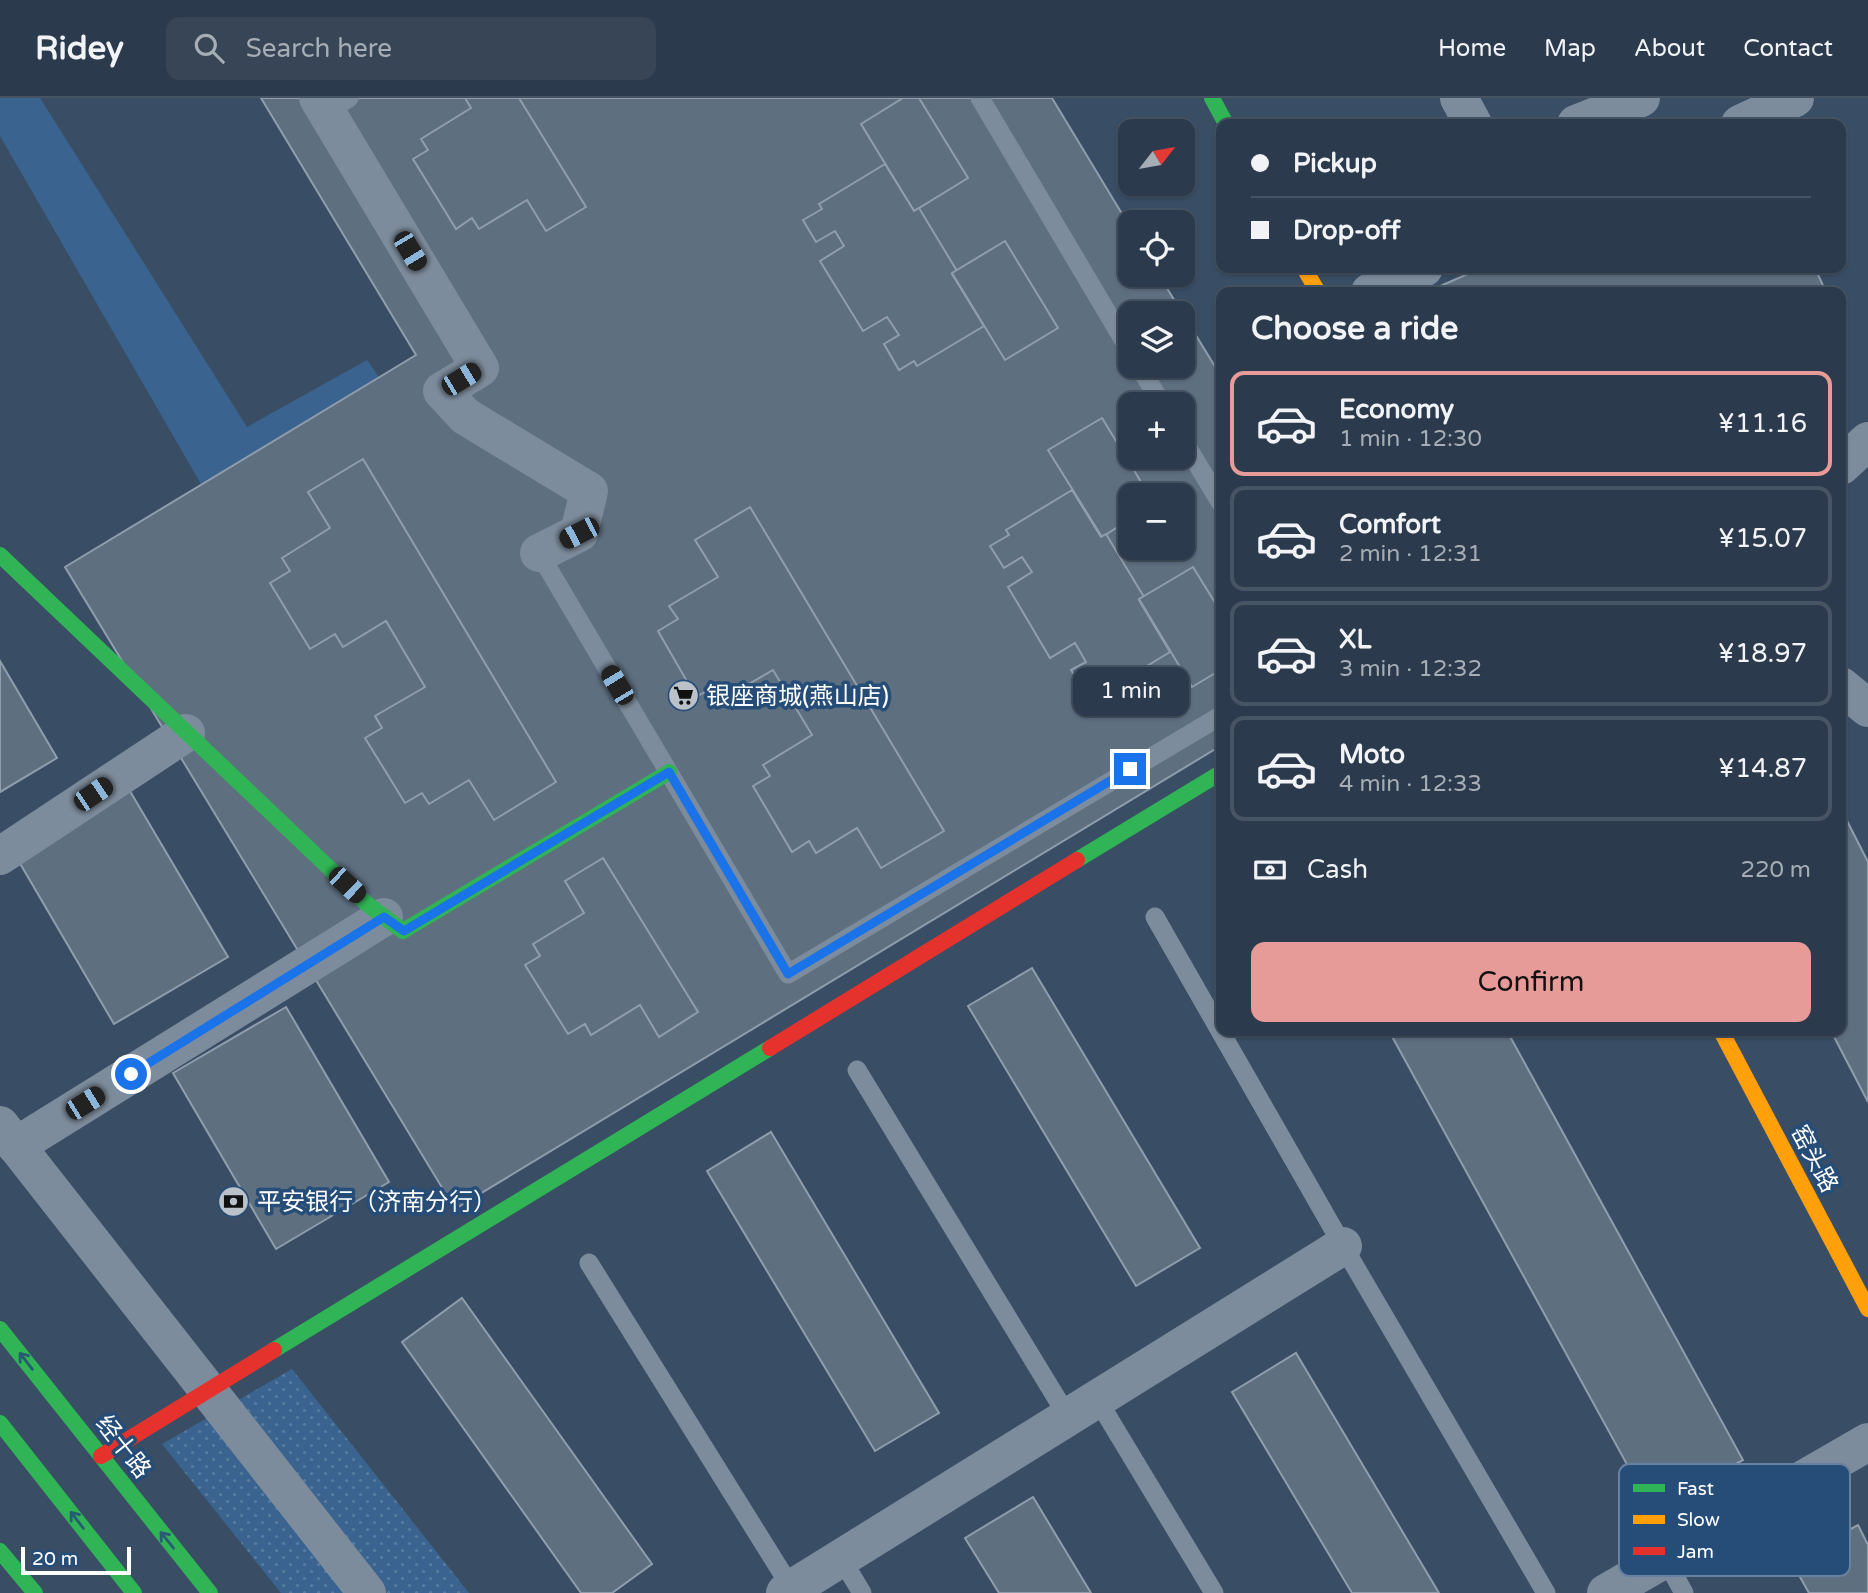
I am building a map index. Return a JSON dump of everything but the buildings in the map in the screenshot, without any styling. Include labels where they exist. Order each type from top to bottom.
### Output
[{"type":"main road","points":[[1212,98],[1223,119]]},
{"type":"main road","points":[[0,555],[186,733],[384,917],[404,931],[669,772]]},
{"type":"main road","points":[[101,1456],[1216,776]]},
{"type":"main road","name":"窑头路","points":[[1724,1036],[1868,1309]]},
{"type":"main road","name":"经十路","points":[[0,1329],[210,1593]]},
{"type":"main road","points":[[0,1423],[134,1593]]},
{"type":"main road","points":[[0,1551],[35,1593]]},
{"type":"street","points":[[1460,98],[1470,119]]},
{"type":"street","points":[[1588,119],[1641,98]]},
{"type":"street","points":[[1751,119],[1795,98]]},
{"type":"street","points":[[331,103],[480,368],[442,391],[465,416],[589,491],[579,533],[539,553]]},
{"type":"street","points":[[1381,287],[1413,273]]},
{"type":"street","points":[[1846,461],[1868,441]]},
{"type":"street","points":[[1846,691],[1868,709]]},
{"type":"street","points":[[0,856],[186,733]]},
{"type":"street","points":[[367,1593],[8,1136],[384,917]]},
{"type":"street","points":[[788,1591],[1343,1246]]},
{"type":"street","points":[[1830,1464],[1868,1442]]},
{"type":"street","points":[[1606,1593],[1636,1576]]},
{"type":"lane","points":[[980,98],[1118,331]]},
{"type":"lane","points":[[1195,460],[1216,495]]},
{"type":"lane","points":[[539,553],[788,974],[1216,719]]},
{"type":"lane","points":[[1155,916],[1216,1023]]},
{"type":"lane","points":[[1223,1036],[1546,1593]]},
{"type":"lane","points":[[857,1070],[1082,1408],[1214,1593]]},
{"type":"lane","points":[[589,1263],[788,1591]]},
{"type":"lane","points":[[841,1558],[862,1593]]},
{"type":"lane","points":[[1674,1576],[1684,1593]]},
{"type":"shaded area","points":[[0,98],[40,98],[247,427],[367,360],[379,377],[265,551],[114,646],[65,567],[201,484],[0,136]]},
{"type":"shaded area","points":[[292,1369],[469,1593],[281,1593],[162,1444]]},
{"type":"traffic: fast","points":[[1212,98],[1223,119]]},
{"type":"traffic: fast","points":[[0,555],[367,904],[403,931],[669,772]]},
{"type":"traffic: fast","points":[[1077,860],[1216,776]]},
{"type":"traffic: fast","points":[[274,1350],[770,1048]]},
{"type":"traffic: fast","points":[[0,1329],[210,1593]]},
{"type":"traffic: fast","points":[[0,1423],[134,1593]]},
{"type":"traffic: fast","points":[[0,1551],[35,1593]]},
{"type":"traffic: slow","points":[[1307,273],[1315,287]]},
{"type":"traffic: slow","points":[[1724,1036],[1868,1309]]},
{"type":"traffic: jam","points":[[770,1048],[1077,860]]},
{"type":"traffic: jam","points":[[101,1456],[274,1350]]},
{"type":"place","name":"银座商城(燕山店)","points":[[683,696]]},
{"type":"place","name":"平安银行（济南分行）","points":[[234,1202]]},
{"type":"route","points":[[131,1074],[384,917],[404,931],[669,772],[788,974],[1130,769]]}]
